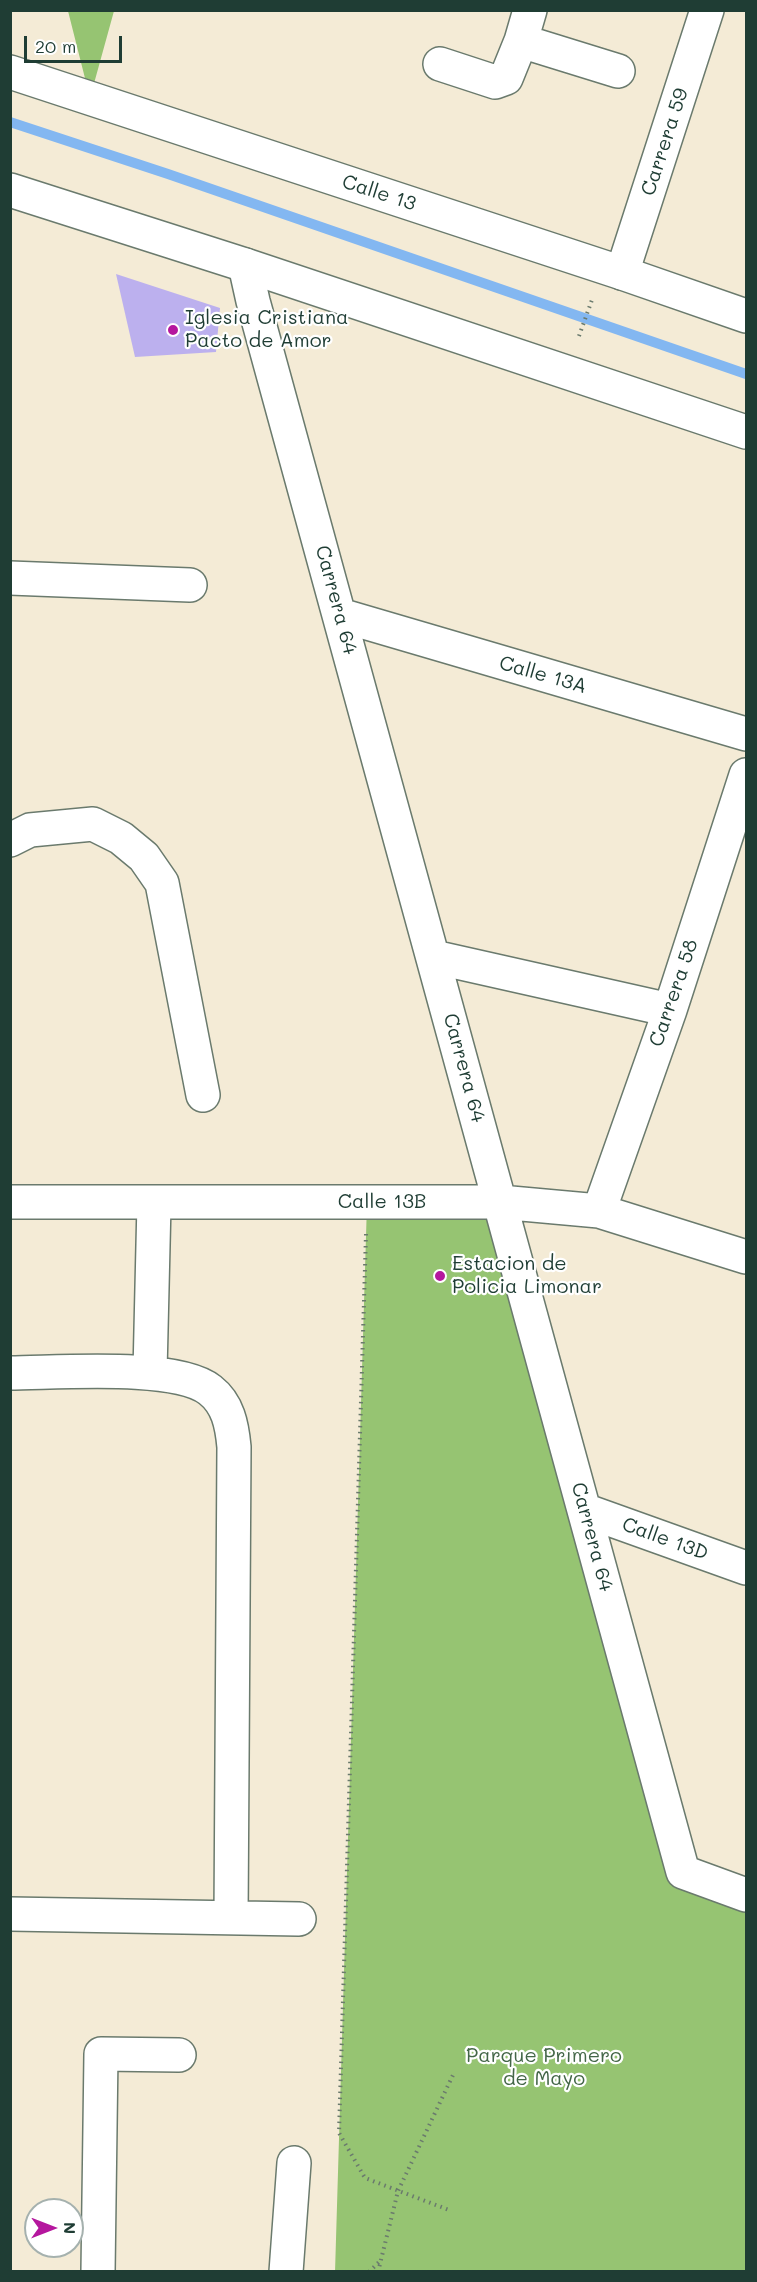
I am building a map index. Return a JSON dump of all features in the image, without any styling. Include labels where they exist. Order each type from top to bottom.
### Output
[{"type":"street","name":"Carrera 59","points":[[622,273],[707,10]]},
{"type":"street","points":[[440,64],[495,82],[506,78],[526,26],[618,71]]},
{"type":"street","name":"Calle 13","points":[[10,72],[747,316]]},
{"type":"street","points":[[10,190],[245,265],[747,432]]},
{"type":"street","name":"Carrera 64","points":[[245,265],[682,1872],[747,1895]]},
{"type":"street","points":[[10,578],[190,585]]},
{"type":"street","name":"Calle 13A","points":[[340,615],[747,734]]},
{"type":"street","name":"Carrera 58","points":[[599,1211],[670,1010],[747,775]]},
{"type":"street","points":[[10,840],[30,830],[93,824],[121,838],[144,857],[162,883],[204,1095]]},
{"type":"street","points":[[434,957],[670,1010]]},
{"type":"street","name":"Calle 13B","points":[[10,1202],[500,1202],[599,1211],[747,1257]]},
{"type":"street","points":[[150,1372],[154,1203]]},
{"type":"street","points":[[10,1373],[150,1372],[193,1380],[211,1390],[224,1406],[232,1426],[234,1459],[231,1918]]},
{"type":"street","name":"Calle 13D","points":[[584,1510],[747,1568]]},
{"type":"street","points":[[10,1914],[299,1919]]},
{"type":"street","points":[[98,2271],[101,2054],[178,2055]]},
{"type":"street","points":[[286,2271],[294,2163]]},
{"type":"path","points":[[579,336],[595,291]]},
{"type":"path","points":[[367,1203],[339,2133],[365,2178],[449,2210]]},
{"type":"path","points":[[378,2271],[398,2191],[453,2075]]},
{"type":"path","points":[[369,2271],[381,2259]]},
{"type":"green space","points":[[68,11],[114,11],[90,98]]},
{"type":"green space","name":"Parque Primero de Mayo","points":[[500,1202],[683,1872],[746,1895],[746,2271],[335,2272],[367,1203]]},
{"type":"building","name":"Iglesia Cristiana Pacto de Amor","points":[[116,274],[220,308],[216,352],[135,357]]},
{"type":"waterway","points":[[10,122],[168,174],[746,374]]},
{"type":"place","name":"Iglesia Cristiana Pacto de Amor","points":[[173,330]]},
{"type":"place","name":"Estacion de Policia Limonar","points":[[440,1276]]}]
